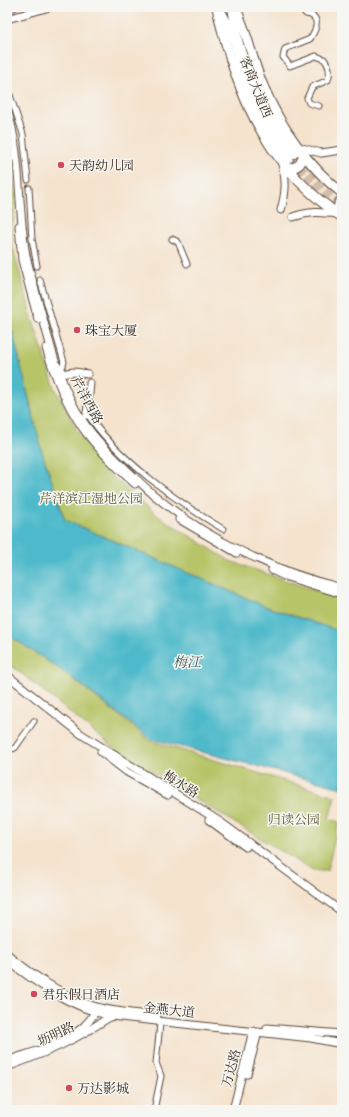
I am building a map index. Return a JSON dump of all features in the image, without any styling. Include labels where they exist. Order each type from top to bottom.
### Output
[{"type":"highway","name":"客商大道西","points":[[217,7],[219,22],[246,106],[256,123],[292,157],[310,191],[340,216]]},
{"type":"highway","points":[[234,7],[263,88],[275,112],[292,157],[342,193]]},
{"type":"highway","points":[[340,216],[339,203],[342,201]]},
{"type":"main road","points":[[7,9],[14,7]]},
{"type":"main road","points":[[7,19],[50,7]]},
{"type":"main road","name":"芹洋西路","points":[[7,109],[18,156],[26,254],[50,344],[60,374],[76,409],[92,435],[154,495],[194,524],[242,551],[279,568],[316,582],[342,588]]},
{"type":"main road","name":"芹洋西路","points":[[7,124],[13,155],[20,247],[24,270],[52,368],[71,412],[80,427],[112,463],[154,501],[189,526],[226,548],[284,576],[342,594]]},
{"type":"main road","points":[[281,210],[286,187],[285,176],[292,157],[342,150]]},
{"type":"main road","points":[[293,217],[303,213],[318,211],[340,216]]},
{"type":"main road","points":[[60,374],[74,372],[88,374]]},
{"type":"main road","points":[[86,412],[90,383]]},
{"type":"main road","name":"梅水路","points":[[7,675],[82,734],[222,823],[342,912]]},
{"type":"main road","name":"梅水路","points":[[7,680],[127,772],[197,812],[342,917]]},
{"type":"main road","name":"金燕大道","points":[[7,954],[63,993],[85,1003],[103,1008],[296,1031],[342,1034]]},
{"type":"main road","name":"金燕大道","points":[[7,960],[41,986],[60,998],[95,1012],[110,1016],[256,1031],[341,1044]]},
{"type":"main road","name":"坜明路","points":[[7,1061],[49,1046],[68,1037],[84,1027],[95,1012]]},
{"type":"main road","name":"坜明路","points":[[7,1067],[53,1051],[72,1041],[110,1016]]},
{"type":"main road","name":"万达路","points":[[233,1110],[256,1031]]},
{"type":"main road","name":"万达路","points":[[237,1110],[256,1031]]},
{"type":"main road","points":[[341,1044],[342,1034]]},
{"type":"street","points":[[303,10],[306,14],[313,15],[317,23],[312,36],[310,39],[285,49],[283,57],[290,66],[316,56],[324,59],[329,68],[330,75],[328,80],[312,87],[307,98],[309,103],[319,106]]},
{"type":"street","points":[[7,86],[23,134],[28,180]]},
{"type":"street","points":[[29,188],[32,238],[37,266]]},
{"type":"street","points":[[172,239],[178,242],[187,264]]},
{"type":"street","points":[[40,280],[64,362],[60,374]]},
{"type":"street","points":[[86,412],[101,434],[149,478],[198,514],[223,528]]},
{"type":"street","points":[[7,751],[15,748],[34,721]]},
{"type":"street","points":[[154,1110],[161,1076],[156,1063],[160,1024]]},
{"type":"green space","name":"芹洋滨江湿地公园","points":[[7,151],[16,196],[11,241],[32,318],[55,388],[78,432],[110,475],[158,516],[230,561],[342,600],[342,632],[267,607],[65,520],[42,452],[7,309]]},
{"type":"green space","name":"归读公园","points":[[7,634],[67,674],[151,741],[335,796],[329,819],[339,822],[327,871],[313,871],[115,749],[7,662]]},
{"type":"water","name":"梅江","points":[[7,309],[42,452],[65,520],[267,607],[342,632],[342,788],[151,739],[67,674],[7,634]]},
{"type":"tunnel","points":[[294,154],[342,201]]},
{"type":"tunnel","points":[[289,159],[315,187],[341,210]]},
{"type":"place","name":"天韵幼儿园","points":[[61,165]]},
{"type":"place","name":"珠宝大厦","points":[[77,330]]},
{"type":"place","name":"君乐假日酒店","points":[[34,994]]},
{"type":"place","name":"万达影城","points":[[69,1088]]}]
